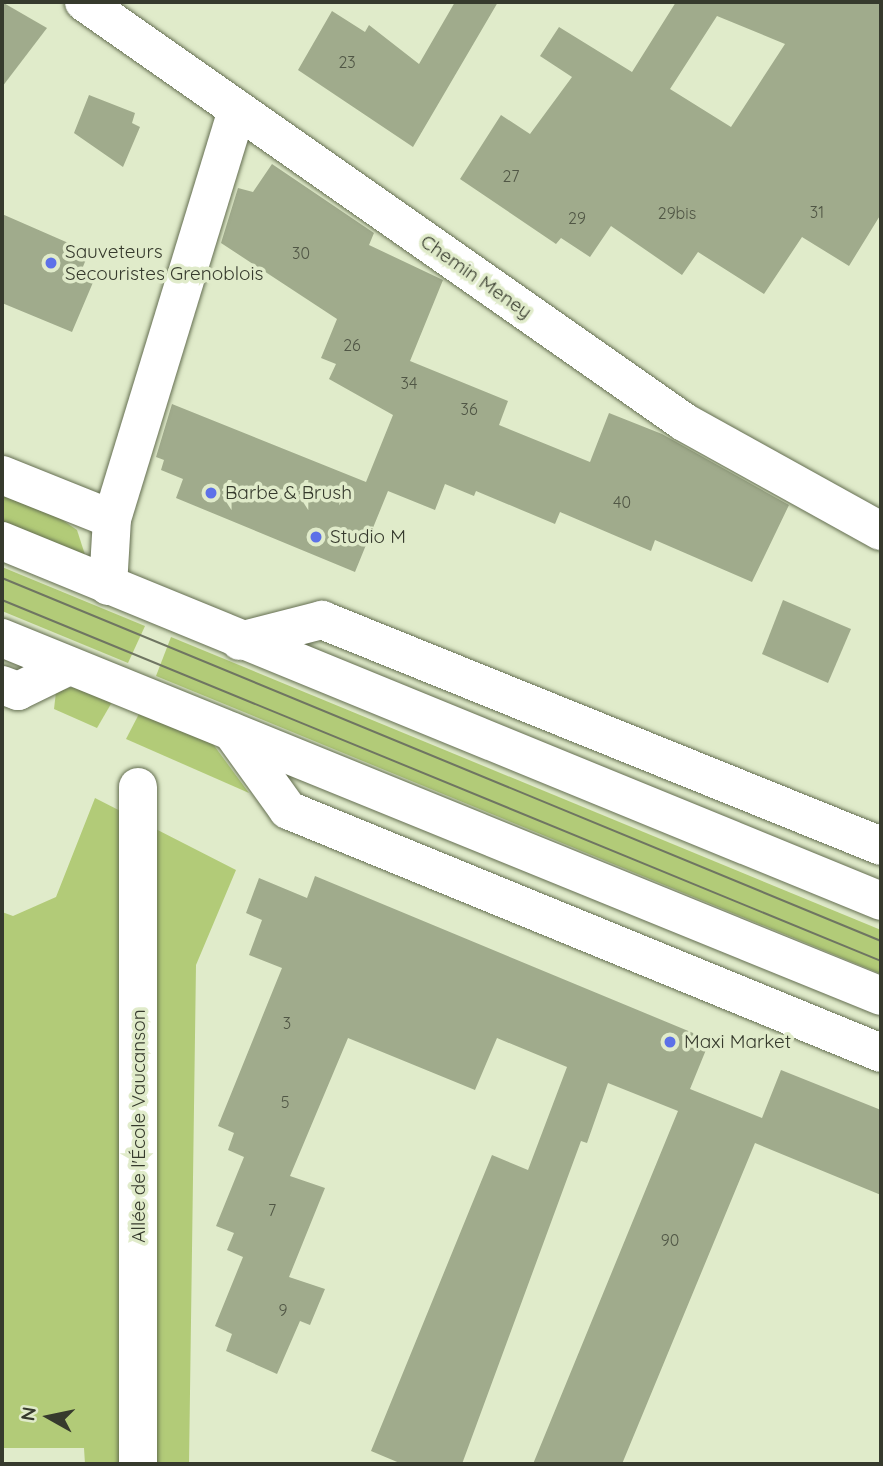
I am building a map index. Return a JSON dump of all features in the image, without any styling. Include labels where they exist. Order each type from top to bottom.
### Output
[{"type":"street","name":"Chemin Meney","points":[[84,2],[684,422],[881,531]]},
{"type":"street","points":[[108,586],[111,519],[236,110]]},
{"type":"street","points":[[2,475],[111,519]]},
{"type":"street","points":[[2,541],[240,641],[881,901]]},
{"type":"street","points":[[240,641],[322,620],[881,846]]},
{"type":"street","points":[[2,638],[881,996]]},
{"type":"street","points":[[2,685],[18,691],[69,666]]},
{"type":"street","points":[[232,732],[288,810],[881,1053]]},
{"type":"street","name":"Allée de l'École Vaucanson","points":[[138,787],[138,1464]]},
{"type":"green space","points":[[2,492],[42,506],[77,530],[87,561],[2,525]]},
{"type":"green space","points":[[2,567],[145,626],[128,663],[2,611]]},
{"type":"green space","points":[[171,637],[881,930],[881,974],[156,676]]},
{"type":"green space","points":[[69,688],[89,688],[115,697],[97,728],[54,709],[56,692]]},
{"type":"green space","points":[[141,710],[210,740],[249,793],[126,739]]},
{"type":"green space","points":[[95,798],[236,870],[196,965],[189,1464],[85,1464],[84,1448],[2,1448],[2,912],[13,916],[56,897]]},
{"type":"building","points":[[2,2],[47,28],[2,87]]},
{"type":"building","points":[[455,2],[498,2],[413,147],[298,70],[332,11],[365,32],[369,25],[419,64]]},
{"type":"building","points":[[676,2],[881,2],[881,214],[849,266],[802,237],[764,294],[698,252],[682,275],[611,226],[590,257],[561,238],[556,244],[460,179],[501,115],[530,134],[572,77],[540,56],[559,27],[632,72]],"holes":[[[717,16],[785,44],[731,127],[670,89]]]},
{"type":"building","points":[[89,95],[135,113],[132,123],[140,127],[123,167],[74,133]]},
{"type":"building","points":[[272,164],[374,233],[369,245],[443,280],[410,361],[508,401],[499,425],[590,462],[609,413],[662,434],[789,505],[752,582],[655,540],[651,551],[560,512],[555,524],[476,491],[474,496],[445,484],[435,510],[388,491],[355,572],[176,498],[183,479],[161,470],[164,460],[156,457],[172,404],[366,482],[393,415],[329,379],[336,364],[321,358],[337,319],[221,243],[238,188],[253,192]]},
{"type":"building","name":"Sauveteurs Secouristes Grenoblois","points":[[2,214],[89,252],[80,274],[94,280],[72,332],[2,303]]},
{"type":"building","points":[[783,600],[851,629],[828,683],[762,654]]},
{"type":"building","points":[[315,876],[710,1040],[690,1089],[762,1118],[781,1070],[881,1110],[881,1195],[755,1143],[622,1464],[533,1464],[678,1111],[608,1083],[587,1143],[581,1141],[462,1464],[402,1464],[371,1451],[492,1155],[528,1170],[567,1067],[497,1038],[475,1090],[348,1038],[290,1176],[325,1188],[289,1277],[325,1289],[310,1325],[300,1321],[277,1374],[226,1351],[232,1334],[215,1326],[243,1257],[227,1250],[234,1233],[216,1226],[244,1157],[228,1150],[234,1133],[218,1126],[282,968],[249,955],[262,920],[246,913],[259,878],[307,898]]},
{"type":"tram line","points":[[2,578],[881,941]]},
{"type":"tram line","points":[[2,600],[881,961]]},
{"type":"place","name":"Sauveteurs Secouristes Grenoblois","points":[[51,263]]},
{"type":"place","name":"Barbe & Brush","points":[[211,493]]},
{"type":"place","name":"Studio M","points":[[316,537]]},
{"type":"place","name":"Maxi Market","points":[[670,1042]]}]
